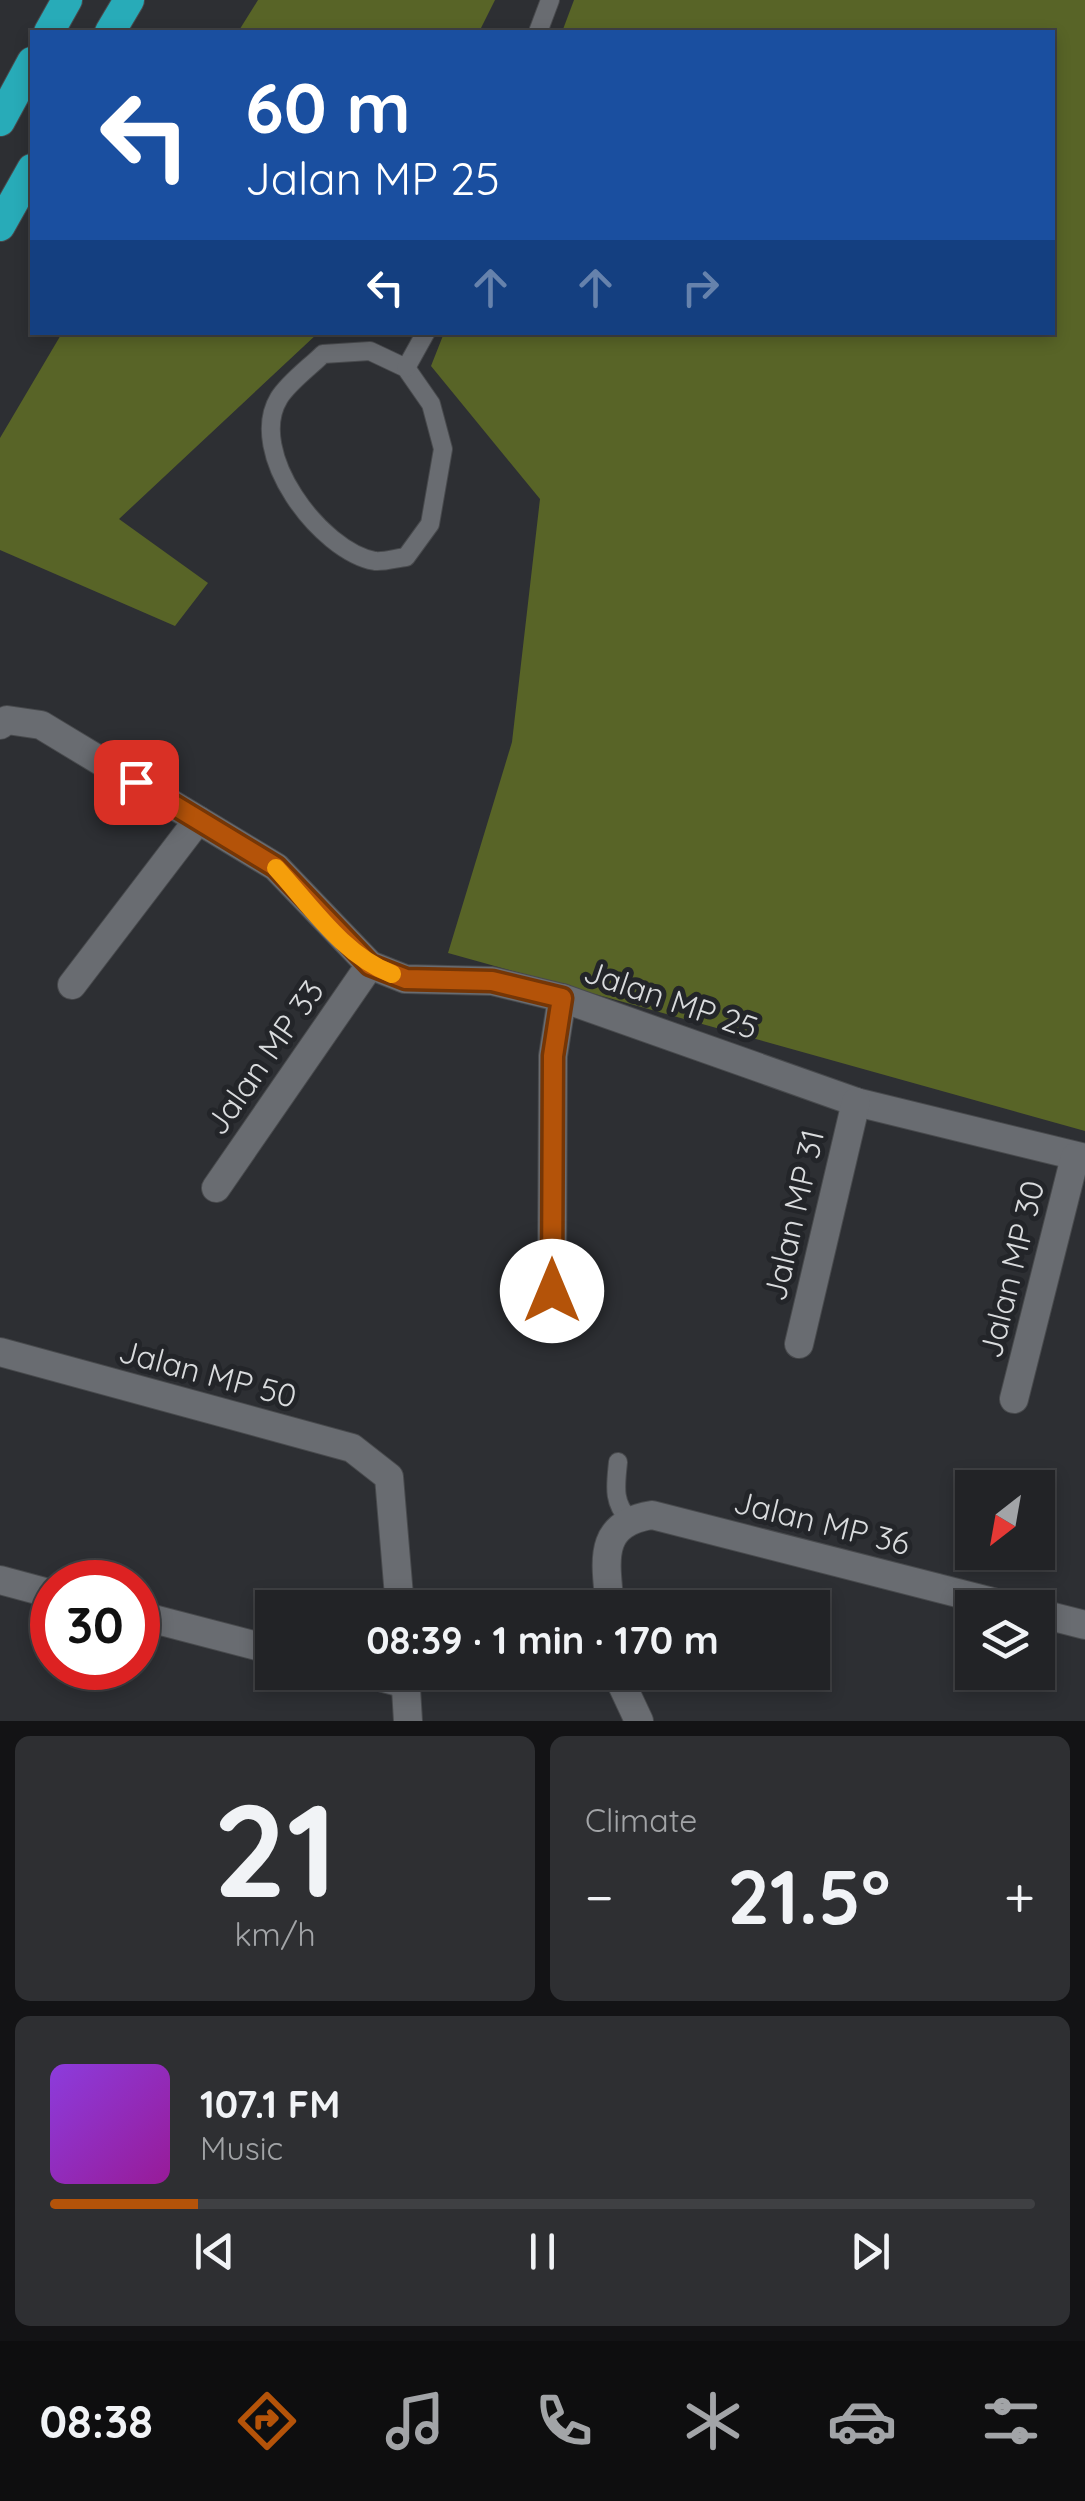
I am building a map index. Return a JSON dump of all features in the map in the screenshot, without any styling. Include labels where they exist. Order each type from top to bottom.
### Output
[{"type":"highway","points":[[50,30],[67,0]]},
{"type":"highway","points":[[111,30],[129,0]]},
{"type":"highway","points":[[0,120],[30,66]]},
{"type":"highway","points":[[0,226],[30,173]]},
{"type":"street","name":"Jalan MP 25","points":[[4,722],[42,726],[276,867],[370,965],[406,979],[492,981],[562,998],[856,1102],[1080,1158]]},
{"type":"street","points":[[72,984],[198,820]]},
{"type":"street","name":"Jalan MP 33","points":[[216,1188],[370,965]]},
{"type":"street","points":[[552,1291],[553,1056],[562,998]]},
{"type":"street","name":"Jalan MP 31","points":[[799,1344],[856,1102]]},
{"type":"street","name":"Jalan MP 30","points":[[1014,1399],[1080,1158]]},
{"type":"street","name":"Jalan MP 50","points":[[0,1352],[352,1448],[390,1477],[399,1590]]},
{"type":"street","name":"Jalan MP 36","points":[[622,1525],[652,1515],[955,1592]]},
{"type":"street","points":[[608,1590],[606,1568],[622,1525]]},
{"type":"street","points":[[0,1580],[30,1588]]},
{"type":"street","points":[[1055,1617],[1085,1625]]},
{"type":"street","points":[[160,1622],[255,1646]]},
{"type":"street","points":[[406,1690],[408,1721]]},
{"type":"street","points":[[625,1690],[640,1721]]},
{"type":"lane","points":[[539,30],[550,0]]},
{"type":"lane","points":[[406,368],[424,335]]},
{"type":"lane","points":[[370,351],[406,368],[431,404],[443,450],[437,494],[430,524],[406,557],[375,561],[338,541],[306,511],[279,476],[271,437],[278,399],[323,354],[370,351]]},
{"type":"lane","points":[[618,1462],[616,1494],[622,1525]]},
{"type":"green space","points":[[258,0],[495,0],[480,30],[239,30]]},
{"type":"green space","points":[[574,0],[1085,0],[1085,1131],[448,953],[512,742],[540,499],[431,366],[443,335],[1055,335],[1055,30],[563,30]]},
{"type":"green space","points":[[61,335],[316,335],[119,519],[208,583],[175,626],[0,550],[0,438]]},
{"type":"slow traffic","points":[[276,868],[351,950],[370,965],[392,974]]},
{"type":"route","points":[[136,782],[276,867],[351,950],[370,965],[406,979],[492,981],[562,998],[553,1056],[552,1291]]}]
